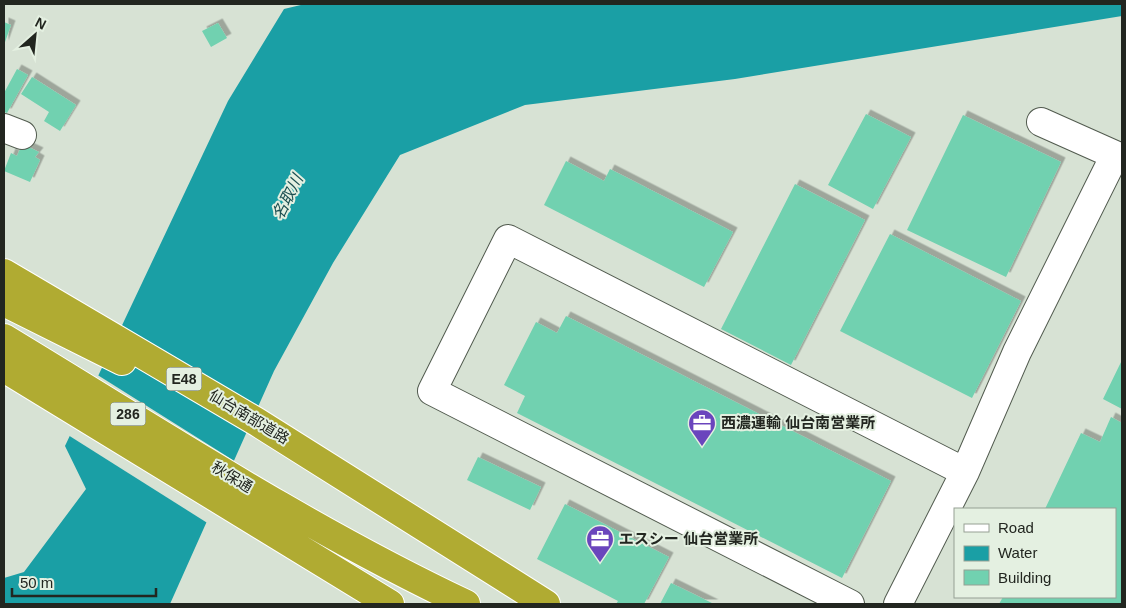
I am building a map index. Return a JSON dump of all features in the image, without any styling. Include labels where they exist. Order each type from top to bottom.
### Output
[{"type":"highway","name":"仙台南部道路","points":[[4,274],[143,354],[363,487],[546,604]]},
{"type":"highway","name":"仙台南部道路","points":[[4,302],[137,368],[363,487]]},
{"type":"highway","name":"秋保通","points":[[7,350],[239,497],[390,604]]},
{"type":"highway","name":"秋保通","points":[[239,497],[370,556],[466,604]]},
{"type":"lane","points":[[898,604],[965,472],[1017,352],[1115,155],[1042,122]]},
{"type":"lane","points":[[850,604],[432,391],[508,239],[965,472]]},
{"type":"water","name":"名取川","points":[[305,4],[1122,4],[1122,16],[735,79],[525,105],[400,155],[333,263],[274,371],[170,604],[4,604],[4,578],[24,572],[86,489],[65,446],[228,101],[284,9]]},
{"type":"pier","points":[[96,374],[236,462],[209,524],[68,435]]},
{"type":"building","points":[[4,22],[11,25],[4,45]]},
{"type":"building","points":[[218,23],[227,38],[211,47],[202,31]]},
{"type":"building","points":[[17,69],[28,75],[7,113],[4,112],[4,93]]},
{"type":"building","points":[[32,77],[76,105],[60,131],[44,121],[49,112],[21,94]]},
{"type":"building","points":[[866,114],[911,137],[873,209],[828,185]]},
{"type":"building","points":[[963,115],[1061,162],[1006,277],[907,230]]},
{"type":"building","points":[[22,144],[39,152],[35,157],[40,160],[30,182],[4,171],[11,153],[17,156]]},
{"type":"building","points":[[566,161],[604,181],[610,169],[733,232],[704,287],[544,205]]},
{"type":"building","points":[[795,184],[865,220],[791,365],[721,329]]},
{"type":"building","points":[[890,234],[1021,301],[972,398],[840,331]]},
{"type":"building","points":[[566,316],[891,481],[842,578],[517,413],[525,396],[504,385],[536,322],[557,333]]},
{"type":"building","points":[[1122,360],[1122,409],[1103,399]]},
{"type":"building","points":[[1111,417],[1122,423],[1122,604],[999,604],[1002,598],[1116,598],[1116,508],[1045,508],[1081,433],[1100,442]]},
{"type":"building","points":[[478,457],[541,487],[530,510],[467,480]]},
{"type":"building","points":[[565,504],[669,557],[644,604],[616,604],[618,601],[537,559]]},
{"type":"building","points":[[671,583],[714,604],[660,604]]},
{"type":"place","name":"西濃運輸 仙台南営業所","points":[[702,447]]},
{"type":"place","name":"エスシー 仙台営業所","points":[[600,563]]}]
